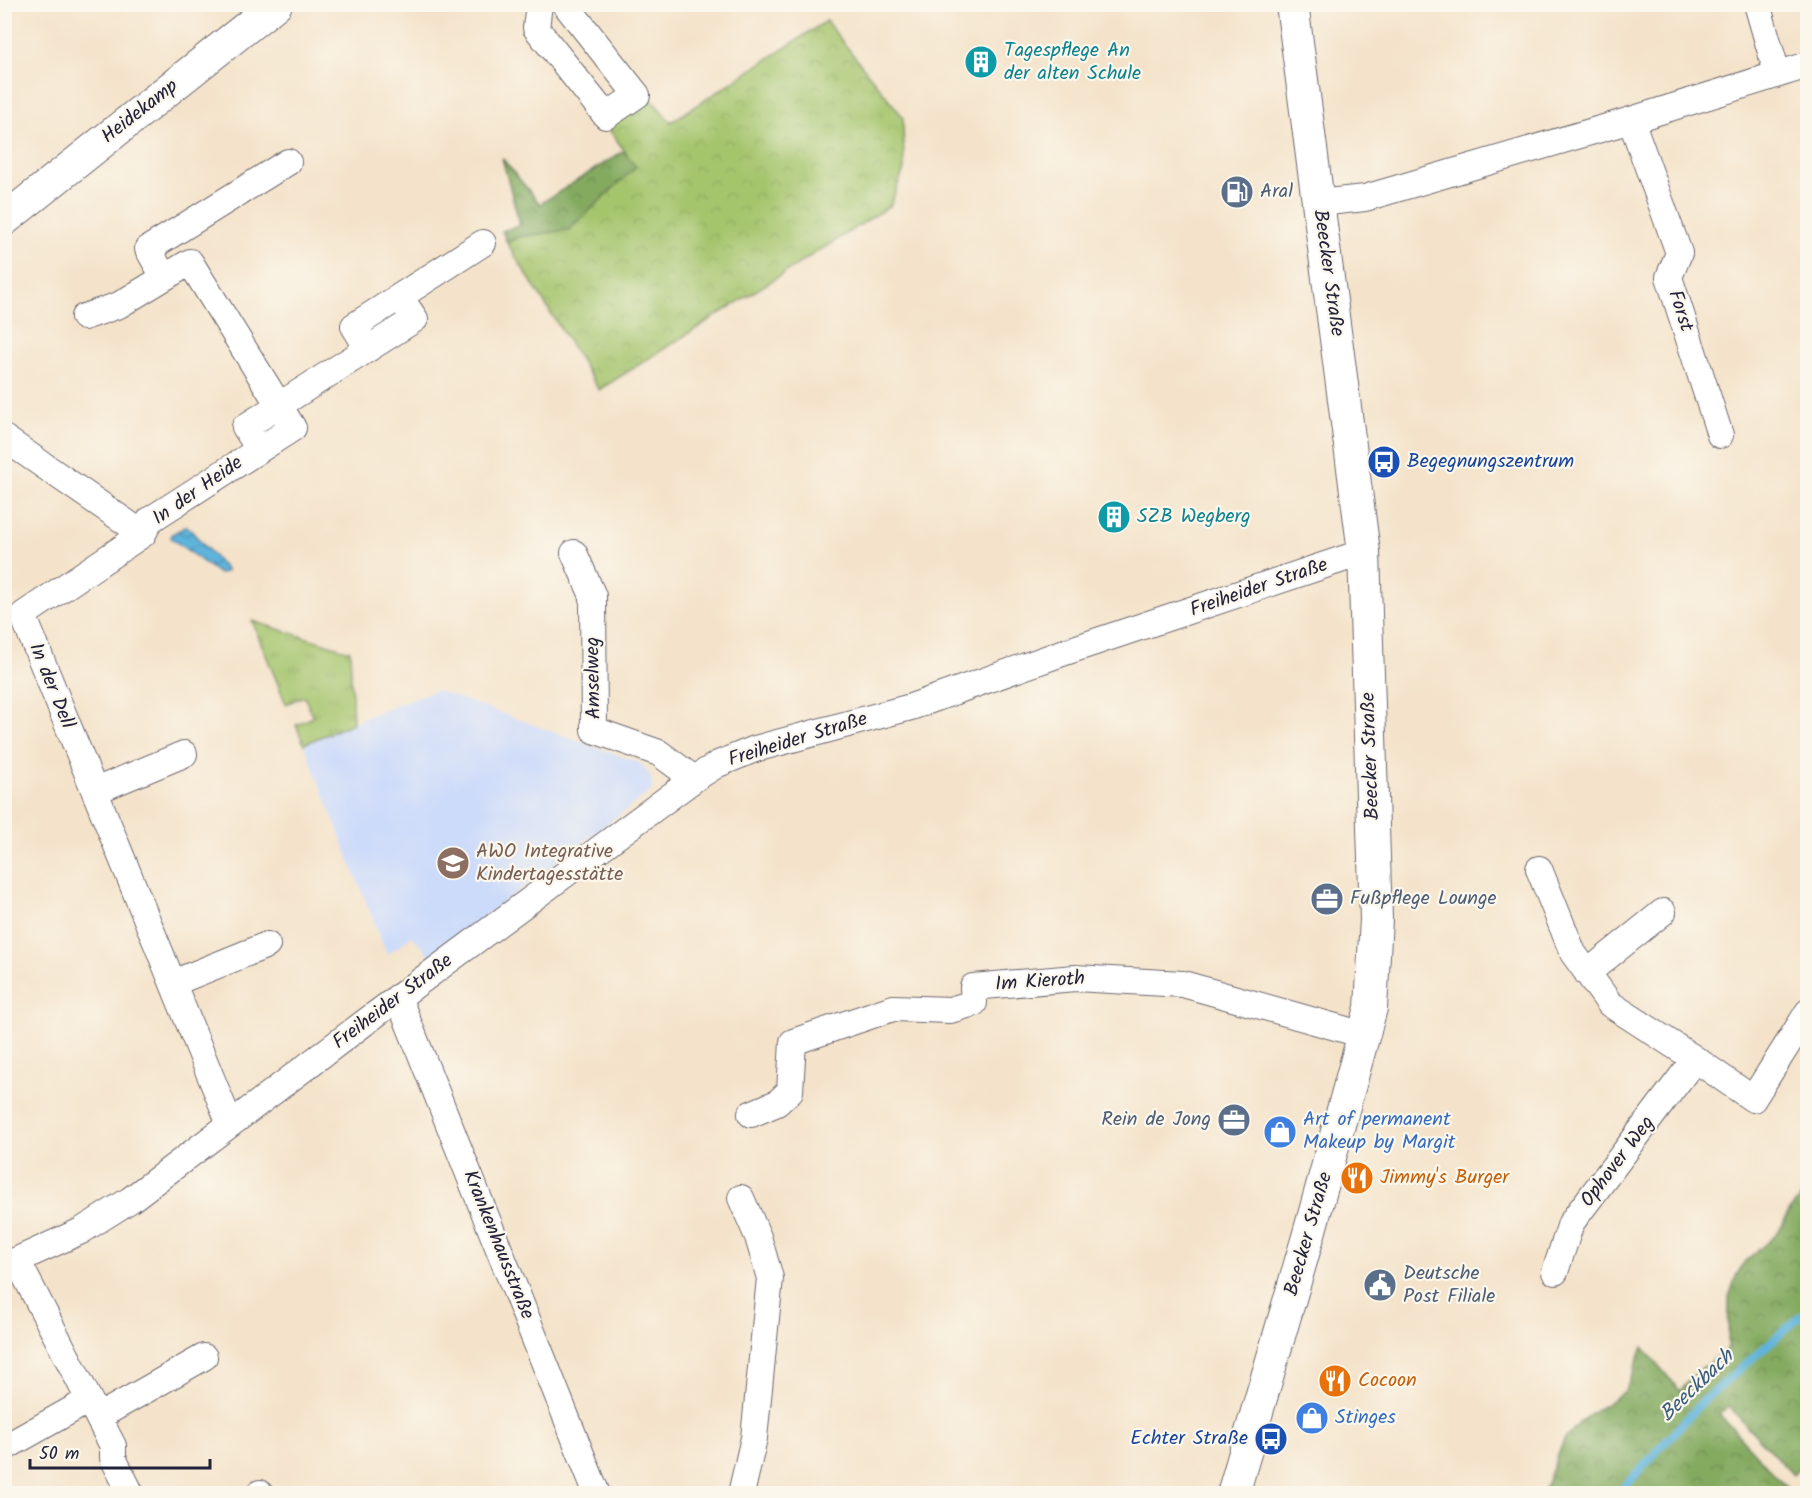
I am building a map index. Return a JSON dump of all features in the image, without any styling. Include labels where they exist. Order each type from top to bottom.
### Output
[{"type":"street","name":"Heidekamp","points":[[4,220],[276,4]]},
{"type":"street","points":[[539,4],[536,28],[606,116],[637,95],[565,4]]},
{"type":"street","name":"Beecker Straße","points":[[1233,1494],[1301,1264],[1371,1008],[1376,919],[1364,552],[1292,4]]},
{"type":"street","points":[[1757,4],[1778,73]]},
{"type":"street","points":[[1318,203],[1365,198],[1808,65]]},
{"type":"street","name":"Forst","points":[[1631,120],[1679,253],[1669,277],[1720,435]]},
{"type":"street","points":[[164,277],[148,249],[288,162]]},
{"type":"street","name":"In der Heide","points":[[10,449],[143,534],[150,520],[293,428],[174,233]]},
{"type":"street","points":[[280,405],[415,319],[400,297],[483,243]]},
{"type":"street","points":[[84,317],[119,305],[190,262]]},
{"type":"street","name":"In der Dell","points":[[143,534],[23,615],[230,1124]]},
{"type":"street","name":"Freiheider Straße","points":[[11,1263],[81,1231],[120,1206],[694,778],[718,764],[755,749],[911,707],[1065,652],[1364,552]]},
{"type":"street","name":"Amselweg","points":[[574,553],[593,596],[594,730],[658,753],[694,778]]},
{"type":"street","points":[[95,791],[184,754]]},
{"type":"street","points":[[1539,869],[1573,953],[1610,1004],[1753,1100],[1808,1012]]},
{"type":"street","points":[[1587,973],[1663,912]]},
{"type":"street","points":[[173,983],[267,945]]},
{"type":"street","name":"Im Kieroth","points":[[751,1114],[777,1103],[790,1091],[794,1042],[893,1008],[950,1010],[974,1004],[973,987],[1075,978],[1183,984],[1364,1035]]},
{"type":"street","name":"Krankenhausstraße","points":[[398,997],[597,1494]]},
{"type":"street","name":"Ophover Weg","points":[[1555,1272],[1571,1223],[1695,1059]]},
{"type":"street","points":[[741,1198],[758,1237],[770,1278],[754,1438],[741,1494]]},
{"type":"street","points":[[11,1263],[94,1408],[113,1446],[113,1458],[131,1494]]},
{"type":"street","points":[[4,1448],[204,1357]]},
{"type":"shaded area","name":"AWO Integrative Kindertagesstätte","points":[[436,690],[640,763],[651,777],[652,790],[431,957],[412,936],[387,955],[304,744]]},
{"type":"green space","points":[[826,21],[903,117],[904,169],[890,206],[599,390],[507,243],[519,237],[569,230],[636,167],[608,128],[650,98],[671,122]]},
{"type":"green space","points":[[625,150],[637,167],[569,230],[519,237],[507,243],[502,231],[520,225],[502,158],[540,204]]},
{"type":"green space","points":[[252,621],[350,651],[353,723],[304,744],[296,725],[313,717],[304,696],[286,704]]},
{"type":"green space","points":[[1806,1191],[1807,1460],[1793,1475],[1729,1407],[1719,1414],[1788,1489],[1780,1494],[1543,1493],[1564,1440],[1581,1421],[1625,1391],[1643,1347],[1680,1391],[1694,1375],[1728,1348],[1729,1297],[1736,1276],[1745,1261],[1777,1234],[1790,1210]]},
{"type":"water","points":[[187,526],[227,571],[219,574],[171,538],[172,534]]},
{"type":"waterway","name":"Beeckbach","points":[[1618,1494],[1703,1401],[1808,1310]]},
{"type":"place","name":"Tagespflege An der alten Schule","points":[[981,62]]},
{"type":"place","name":"Aral","points":[[1237,192]]},
{"type":"place","name":"Begegnungszentrum","points":[[1384,462]]},
{"type":"place","name":"SZB Wegberg","points":[[1114,517]]},
{"type":"place","name":"AWO Integrative Kindertagesstätte","points":[[453,863]]},
{"type":"place","name":"Fußpflege Lounge","points":[[1327,899]]},
{"type":"place","name":"Rein de Jong","points":[[1234,1120]]},
{"type":"place","name":"Art of permanent Makeup by Margit","points":[[1280,1132]]},
{"type":"place","name":"Jimmy's Burger","points":[[1357,1178]]},
{"type":"place","name":"Deutsche Post Filiale","points":[[1380,1285]]},
{"type":"place","name":"Cocoon","points":[[1335,1381]]},
{"type":"place","name":"Stinges","points":[[1312,1418]]},
{"type":"place","name":"Echter Straße","points":[[1271,1439]]}]
